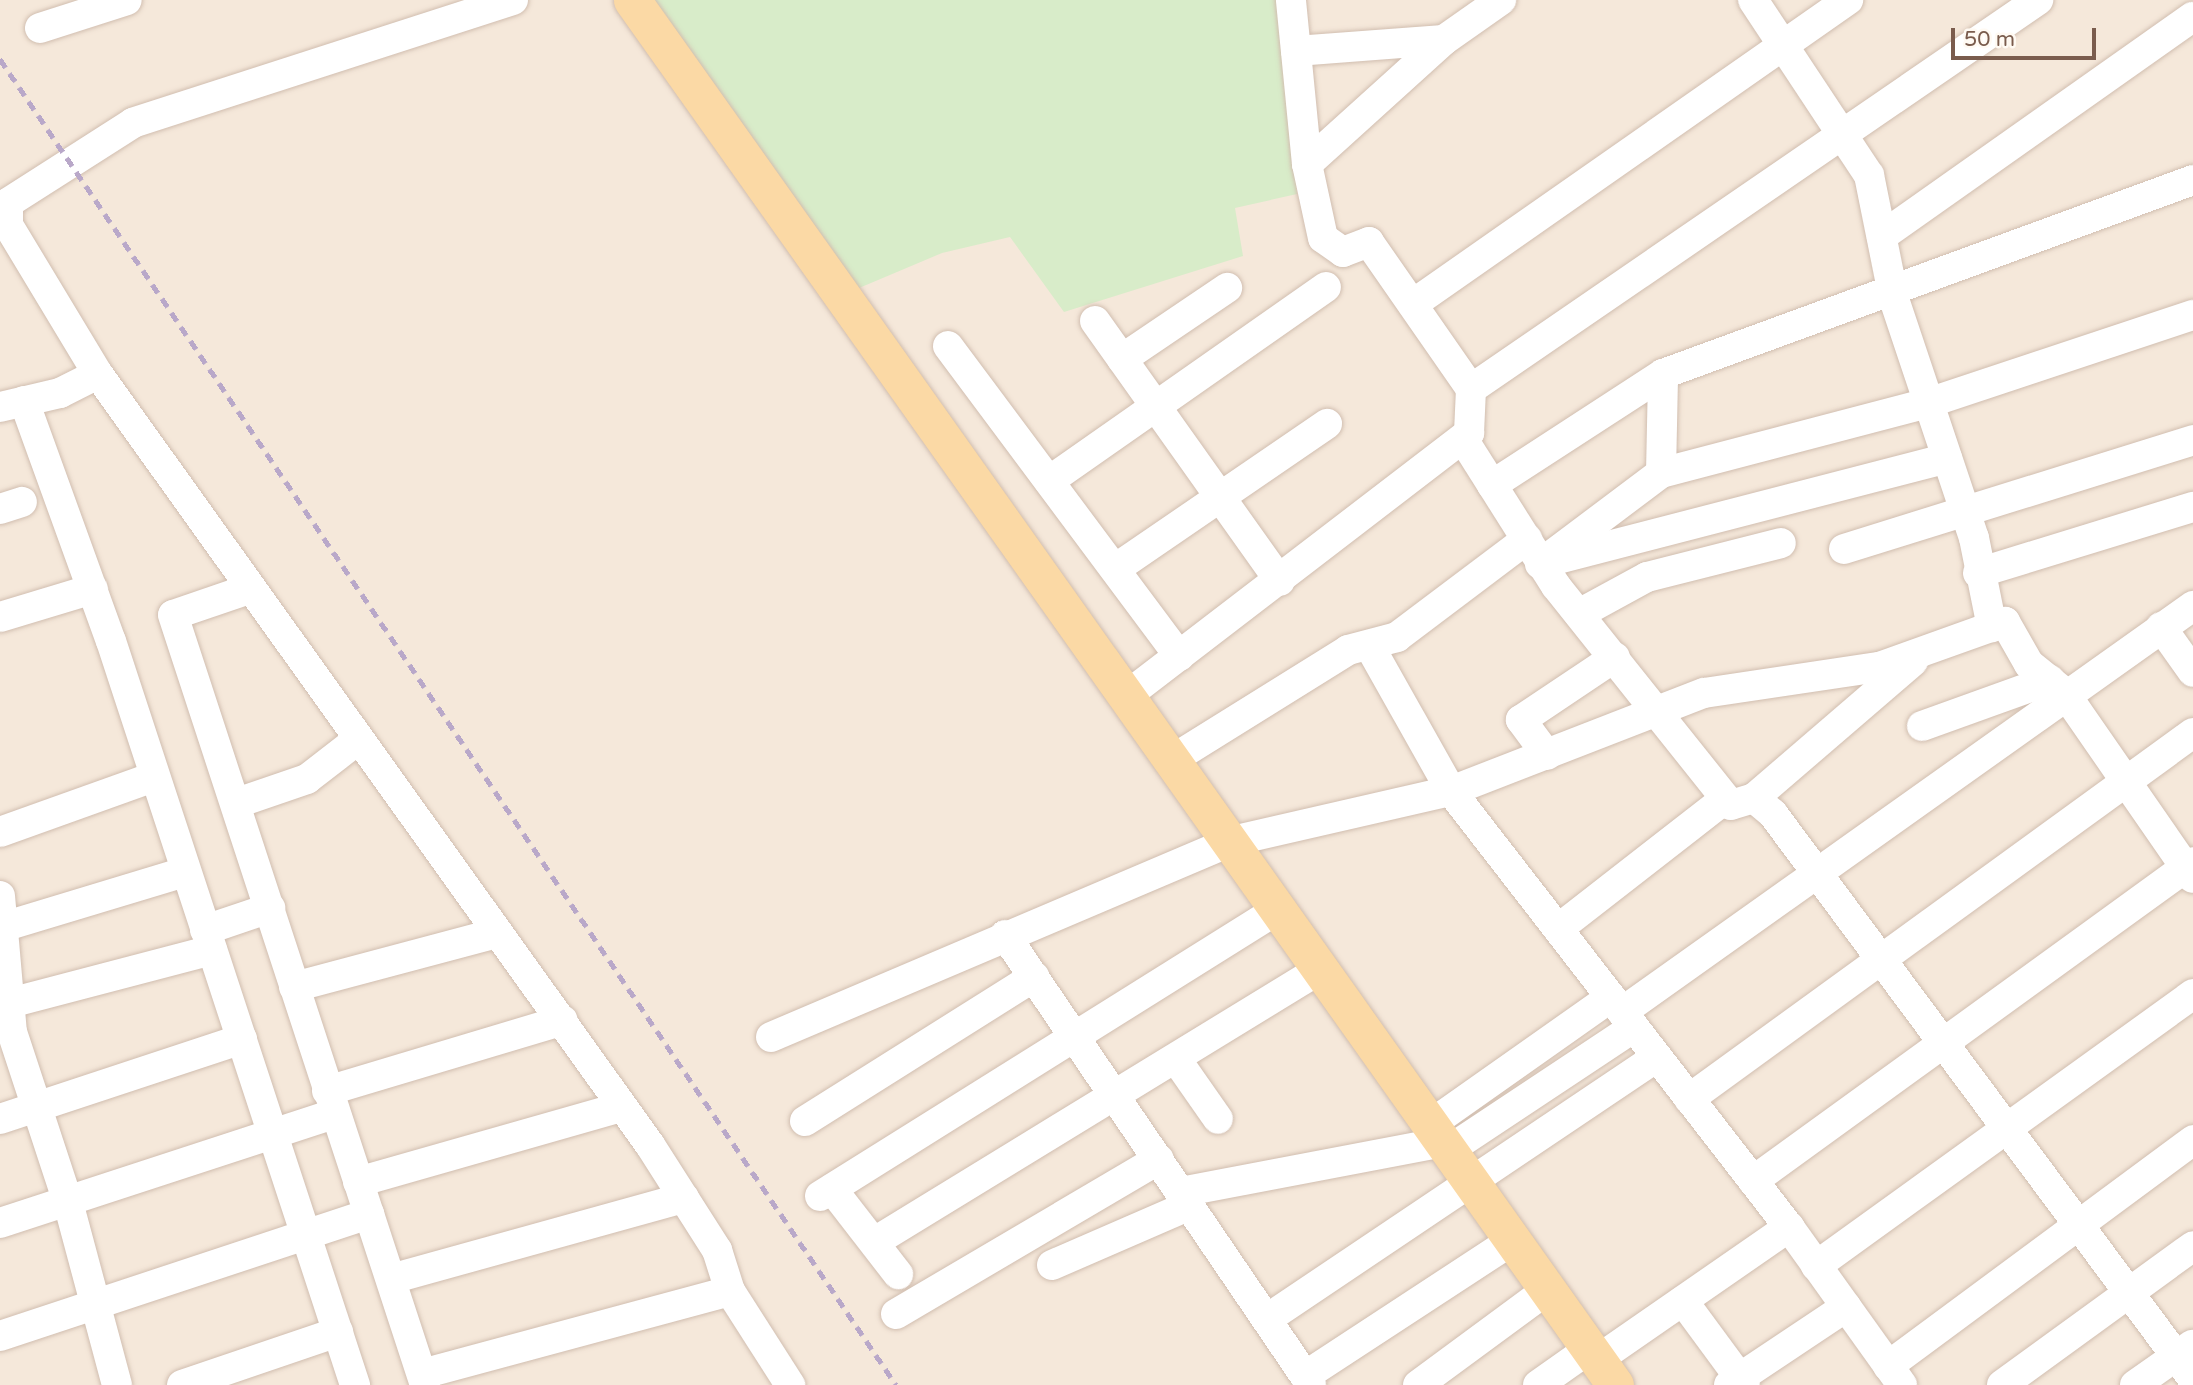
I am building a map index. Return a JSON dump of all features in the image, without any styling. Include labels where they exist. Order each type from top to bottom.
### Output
[{"type":"main road","points":[[632,0],[1170,761],[1280,908],[1601,1365]]},
{"type":"street","points":[[40,28],[128,0]]},
{"type":"street","points":[[513,0],[133,123],[8,202],[8,225],[20,249],[98,374],[493,934],[563,1020],[684,1198],[718,1250],[730,1291],[786,1384]]},
{"type":"street","points":[[1125,696],[1469,433],[1471,389],[1369,242],[1343,252],[1323,238],[1307,164],[1291,0]]},
{"type":"street","points":[[1307,164],[1444,40],[1501,0]]},
{"type":"street","points":[[1753,0],[1869,175],[1892,289],[1966,515],[1992,627]]},
{"type":"street","points":[[1413,304],[1848,0]]},
{"type":"street","points":[[1471,389],[2039,0]]},
{"type":"street","points":[[1882,236],[2193,17]]},
{"type":"street","points":[[1296,51],[1444,40]]},
{"type":"street","points":[[1492,485],[1664,374],[2193,180]]},
{"type":"street","points":[[1122,359],[1227,288]]},
{"type":"street","points":[[1049,481],[1326,288]]},
{"type":"street","points":[[1170,761],[1348,650],[1370,647],[1396,637],[1661,473],[1928,403],[2193,315]]},
{"type":"street","points":[[1095,321],[1280,580]]},
{"type":"street","points":[[948,346],[1180,656]]},
{"type":"street","points":[[98,374],[12,404],[93,589],[242,1039],[270,1135],[355,1385]]},
{"type":"street","points":[[1661,473],[1664,374]]},
{"type":"street","points":[[1115,569],[1327,424]]},
{"type":"street","points":[[1463,439],[1534,552],[1579,614],[1661,712],[1740,798],[1817,872],[2187,1360],[2135,1385]]},
{"type":"street","points":[[1844,549],[1966,515],[2193,440]]},
{"type":"street","points":[[1534,552],[1637,536],[1947,458]]},
{"type":"street","points":[[1978,573],[2193,507]]},
{"type":"street","points":[[1637,536],[1647,577]]},
{"type":"street","points":[[1579,614],[1647,577],[1781,543]]},
{"type":"street","points":[[0,617],[93,589]]},
{"type":"street","points":[[249,589],[173,615],[237,803],[331,1103],[424,1379],[730,1291]]},
{"type":"street","points":[[1052,1265],[1186,1199],[1441,1139],[1817,872],[2057,686],[2193,606]]},
{"type":"street","points":[[771,1037],[1005,934],[1232,841],[1451,791],[1661,712],[1704,693],[1879,667],[2005,622],[2029,664],[2057,686],[2124,782],[2190,869],[1946,1040],[1752,1181]]},
{"type":"street","points":[[2161,627],[2193,672]]},
{"type":"street","points":[[1370,647],[1451,791],[1789,1227],[1895,1375],[2081,1223],[2193,1140]]},
{"type":"street","points":[[1558,929],[1740,798],[1924,652]]},
{"type":"street","points":[[1546,755],[1521,720],[1615,657]]},
{"type":"street","points":[[1922,726],[2057,686]]},
{"type":"street","points":[[1689,1099],[2193,733]]},
{"type":"street","points":[[237,803],[307,779],[356,741]]},
{"type":"street","points":[[0,832],[154,777]]},
{"type":"street","points":[[5,943],[185,872]]},
{"type":"street","points":[[0,896],[5,943],[5,1016],[68,1202],[117,1385]]},
{"type":"street","points":[[5,1016],[209,940],[270,908]]},
{"type":"street","points":[[898,1274],[876,1241],[826,1192],[1280,908]]},
{"type":"street","points":[[294,987],[493,934]]},
{"type":"street","points":[[1005,934],[1308,1380],[1513,1240]]},
{"type":"street","points":[[876,1241],[1322,968]]},
{"type":"street","points":[[805,1121],[1034,977]]},
{"type":"street","points":[[1816,1266],[2193,994]]},
{"type":"street","points":[[0,1223],[270,1135],[331,1103],[563,1020]]},
{"type":"street","points":[[0,1119],[242,1039]]},
{"type":"street","points":[[1267,1320],[1657,1057]]},
{"type":"street","points":[[1176,1059],[1218,1119]]},
{"type":"street","points":[[358,1182],[622,1107]]},
{"type":"street","points":[[896,1314],[1159,1159]]},
{"type":"street","points":[[391,1279],[684,1198]]},
{"type":"street","points":[[0,1336],[305,1232],[369,1214]]},
{"type":"street","points":[[1538,1385],[1601,1365],[1683,1301],[1789,1227]]},
{"type":"street","points":[[2002,1385],[2193,1246]]},
{"type":"street","points":[[1418,1385],[1547,1290]]},
{"type":"street","points":[[1683,1301],[1738,1383],[1846,1307]]},
{"type":"street","points":[[182,1385],[338,1332]]},
{"type":"shaded area","points":[[0,0],[2193,0],[2193,1385],[0,1385]]},
{"type":"green space","points":[[648,0],[1280,0],[1297,194],[1235,208],[1243,256],[1064,312],[1010,237],[942,253],[852,291]]},
{"type":"railway","points":[[0,59],[896,1385]]}]
